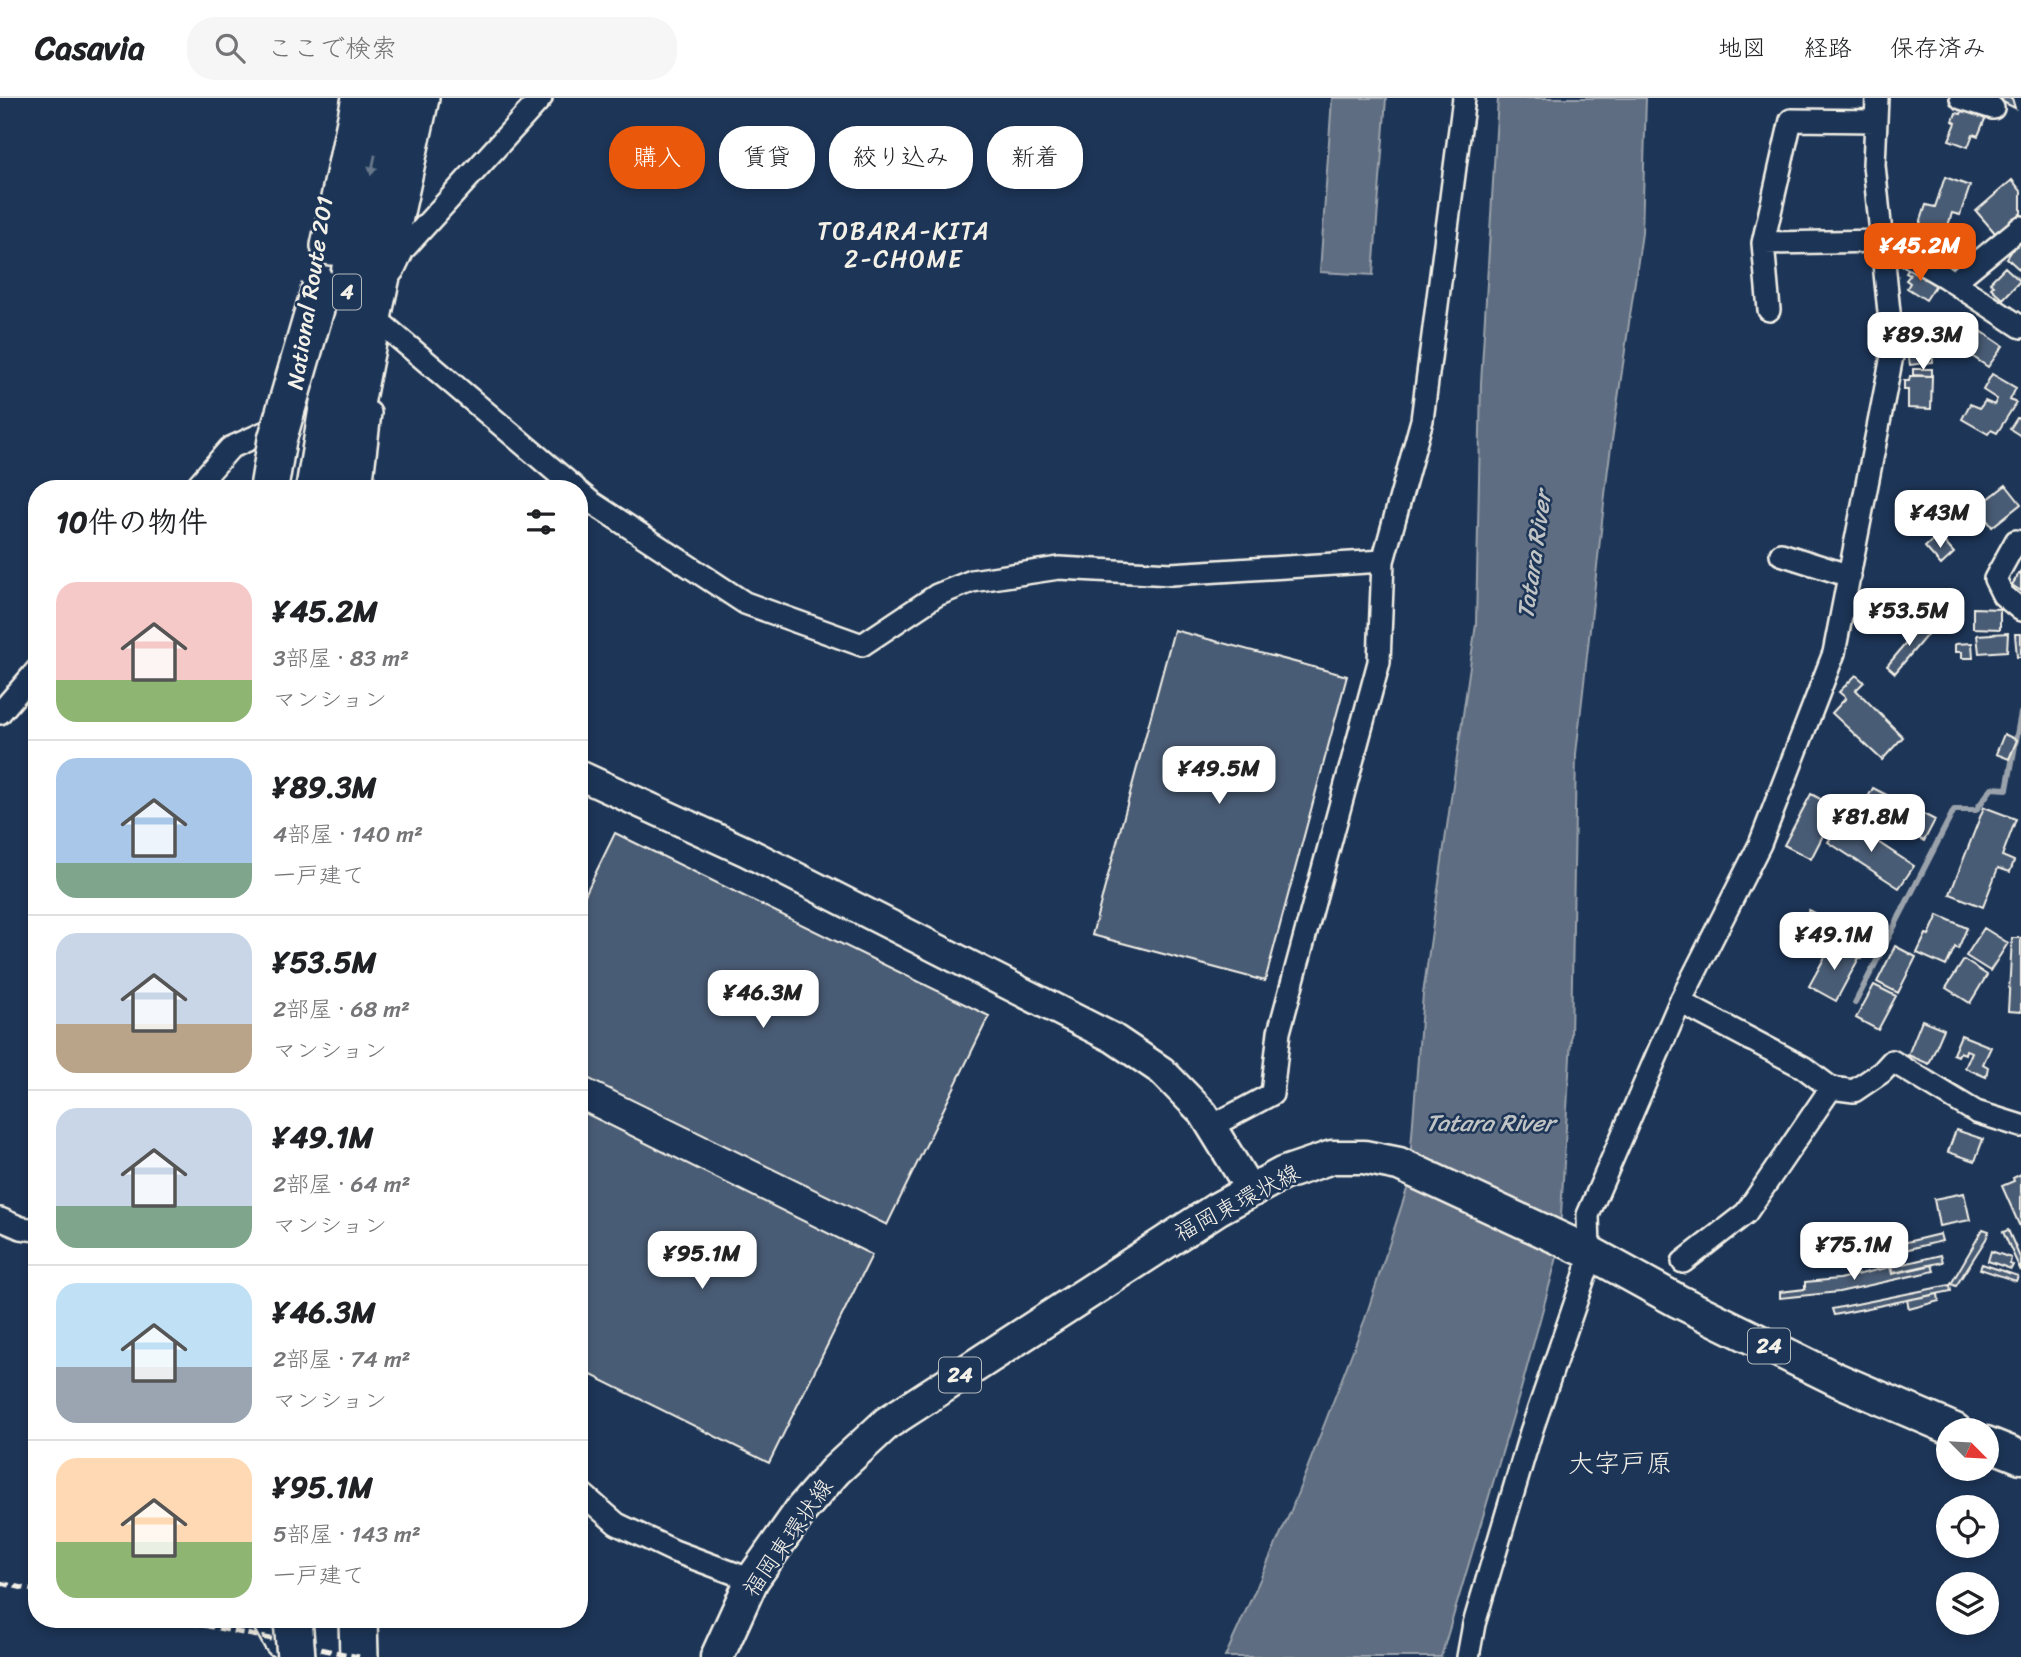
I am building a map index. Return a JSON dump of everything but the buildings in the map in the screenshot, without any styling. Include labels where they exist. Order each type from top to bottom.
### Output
[{"type":"highway","name":"National Route 201","points":[[282,480],[291,409],[342,98]]},
{"type":"highway","points":[[291,480],[321,288],[361,98]]},
{"type":"highway","name":"4","points":[[316,480],[351,268],[388,98]]},
{"type":"highway","points":[[342,480],[371,322],[420,98]]},
{"type":"highway","points":[[270,480],[277,440],[321,288]]},
{"type":"highway","points":[[330,391],[337,395],[331,480]]},
{"type":"highway","points":[[318,1628],[320,1657]]},
{"type":"highway","points":[[358,1628],[359,1657]]},
{"type":"main road","name":"福岡東環状線","points":[[717,1657],[752,1580],[803,1509],[835,1471],[887,1423],[1217,1209],[1282,1174],[1332,1157],[1364,1157],[1399,1164],[1581,1248],[1678,1301],[1839,1380],[1936,1422]]},
{"type":"main road","points":[[1999,1448],[2021,1457]]},
{"type":"street","points":[[362,480],[380,322],[391,275],[403,250],[541,98]]},
{"type":"street","points":[[1212,1126],[1272,1094],[1279,1032],[1379,662],[1383,561],[1422,420],[1464,98]]},
{"type":"street","points":[[1468,1657],[1474,1624],[1523,1457],[1586,1272],[1581,1248],[1588,1214],[1680,1002],[1760,844],[1834,653],[1894,351],[1874,165],[1877,98]]},
{"type":"street","points":[[1961,98],[1993,108]]},
{"type":"street","points":[[1769,310],[1763,243],[1791,120],[1876,121]]},
{"type":"street","points":[[1954,282],[2021,227]]},
{"type":"street","points":[[1763,243],[1883,241],[1954,282],[2021,327]]},
{"type":"street","points":[[380,322],[566,480]]},
{"type":"street","points":[[202,480],[230,449],[268,431]]},
{"type":"street","points":[[588,500],[745,603],[862,645],[937,595],[972,581],[1059,568],[1171,574],[1383,561]]},
{"type":"street","points":[[2016,541],[1995,579],[2003,596],[2021,610]]},
{"type":"street","points":[[1781,554],[1850,576]]},
{"type":"street","points":[[0,713],[28,680]]},
{"type":"street","points":[[588,779],[747,852],[1113,1038],[1163,1071],[1203,1113],[1251,1191]]},
{"type":"street","points":[[1680,1002],[1802,1067],[1831,1088],[1854,1091],[1882,1072],[1892,1061],[1976,1112],[2021,1126]]},
{"type":"street","points":[[1683,1262],[1746,1213],[1831,1088]]},
{"type":"street","points":[[0,1219],[28,1229]]},
{"type":"street","points":[[588,1499],[617,1524],[674,1551],[752,1580]]},
{"type":"water","points":[[1332,98],[1386,98],[1373,275],[1320,272]]},
{"type":"water","name":"Tatara River","points":[[1498,98],[1646,98],[1642,233],[1608,468],[1576,754],[1571,1039],[1559,1250],[1521,1389],[1441,1657],[1225,1657],[1290,1513],[1365,1319],[1408,1186],[1423,994],[1476,624],[1481,383]]},
{"type":"waterway","points":[[1855,1003],[1954,810],[1976,810],[1992,788],[2007,789],[2021,713]]},
{"type":"railway","points":[[0,1583],[28,1589]]},
{"type":"railway","points":[[218,1628],[359,1657]]},
{"type":"district","name":"TOBARA-KITA 2-CHOME","points":[[904,245]]},
{"type":"district","name":"大字戸原","points":[[1620,1463]]}]
